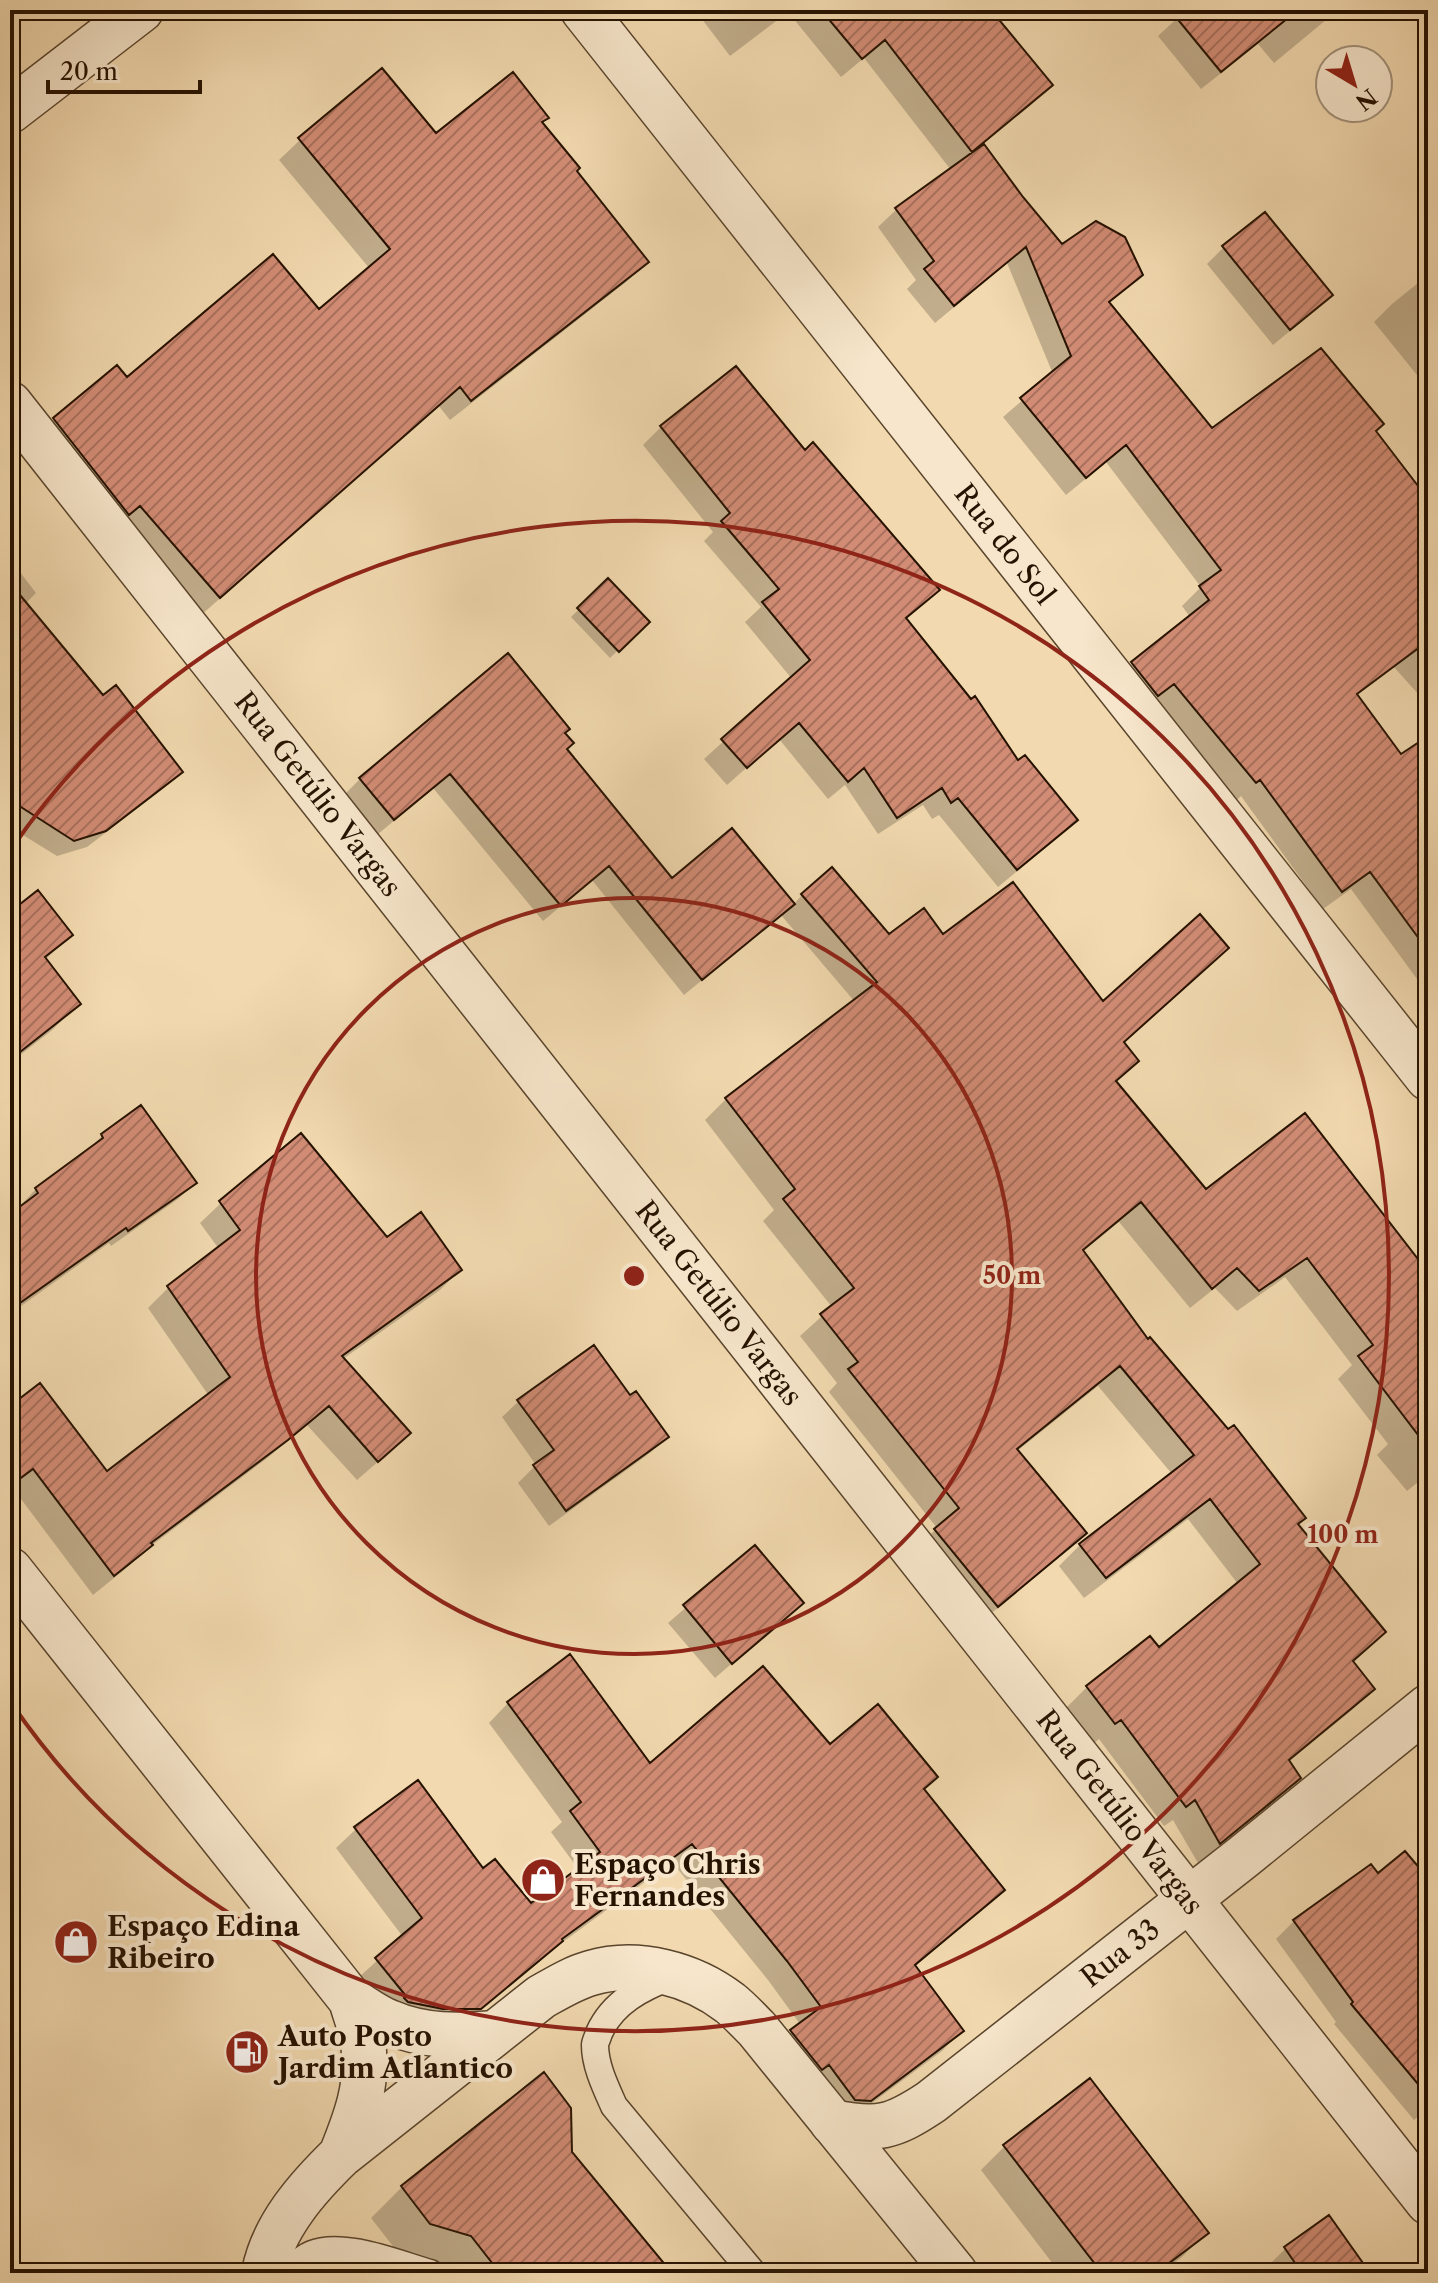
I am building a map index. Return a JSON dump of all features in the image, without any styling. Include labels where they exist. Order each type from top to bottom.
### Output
[{"type":"street","points":[[10,111],[141,10]]},
{"type":"street","name":"Rua do Sol","points":[[583,10],[1428,1078]]},
{"type":"street","name":"Rua Getúlio Vargas","points":[[10,404],[1428,2202]]},
{"type":"street","points":[[10,1570],[351,2000],[389,2022],[424,2033],[458,2036],[495,2033]]},
{"type":"street","name":"Rua 33","points":[[832,2122],[862,2128],[886,2126],[908,2117],[1189,1899],[1428,1707]]},
{"type":"street","points":[[264,2273],[279,2233],[294,2206],[341,2155],[541,1997],[592,1972],[617,1968],[648,1969],[675,1975],[705,1987],[731,2004],[757,2029],[955,2273]]},
{"type":"street","points":[[341,2155],[359,2110],[366,2077],[363,2041],[351,2000]]},
{"type":"lane","points":[[675,1975],[645,1987],[622,2001],[605,2020],[595,2044],[602,2075],[614,2106],[753,2273]]},
{"type":"lane","points":[[286,2273],[310,2255],[327,2250],[348,2251],[430,2273]]},
{"type":"building","points":[[821,10],[991,10],[1053,85],[972,152],[885,40],[862,59]]},
{"type":"building","points":[[1170,10],[1298,10],[1221,72]]},
{"type":"building","points":[[382,68],[436,133],[513,72],[549,118],[542,122],[580,168],[577,171],[649,262],[471,401],[460,387],[220,598],[140,506],[129,515],[53,418],[117,365],[127,377],[273,254],[319,309],[390,249],[298,138]]},
{"type":"building","points":[[984,144],[1062,244],[1096,221],[1125,237],[1143,275],[1109,302],[1212,428],[1321,348],[1384,424],[1376,431],[1428,499],[1428,641],[1357,694],[1401,754],[1428,736],[1428,951],[1370,872],[1342,892],[1260,780],[1256,783],[1174,684],[1158,696],[1131,662],[1209,600],[1199,586],[1221,570],[1126,445],[1086,478],[1020,398],[1071,356],[1026,247],[954,306],[924,269],[934,261],[895,208]]},
{"type":"building","points":[[1265,212],[1333,295],[1290,330],[1222,246]]},
{"type":"building","points":[[736,366],[805,450],[813,442],[940,590],[906,618],[971,699],[975,696],[1018,760],[1025,755],[1078,820],[1017,870],[958,798],[951,803],[942,788],[897,818],[864,768],[848,782],[799,723],[747,768],[721,739],[810,660],[762,602],[779,589],[721,521],[730,513],[660,426]]},
{"type":"building","points":[[608,578],[650,622],[619,652],[577,608]]},
{"type":"building","points":[[10,583],[103,695],[116,685],[183,772],[106,831],[74,841],[10,800]]},
{"type":"building","points":[[508,653],[570,729],[565,733],[574,743],[567,749],[672,878],[732,828],[795,904],[702,980],[609,866],[561,906],[450,774],[394,820],[359,778]]},
{"type":"building","points":[[832,867],[889,934],[924,908],[943,934],[1013,882],[1103,1001],[1200,914],[1229,948],[1124,1042],[1139,1061],[1116,1081],[1206,1189],[1305,1113],[1428,1272],[1428,1448],[1358,1356],[1373,1345],[1307,1258],[1259,1291],[1237,1268],[1212,1289],[1141,1202],[1083,1250],[1148,1339],[1150,1337],[1228,1429],[1234,1425],[1306,1518],[1298,1524],[1386,1632],[1353,1661],[1375,1689],[1289,1760],[1301,1778],[1220,1844],[1195,1800],[1186,1807],[1121,1720],[1115,1724],[1086,1686],[1150,1636],[1159,1647],[1260,1564],[1210,1499],[1106,1578],[1079,1544],[1194,1455],[1120,1366],[1017,1449],[1087,1533],[998,1607],[934,1529],[959,1508],[848,1369],[858,1362],[820,1314],[854,1288],[783,1199],[795,1189],[725,1098],[877,982],[801,894]]},
{"type":"building","points":[[38,890],[73,935],[45,957],[81,1004],[10,1060],[10,912]]},
{"type":"building","points":[[141,1105],[197,1183],[128,1231],[126,1228],[10,1310],[10,1214],[38,1193],[35,1188],[103,1138],[101,1134]]},
{"type":"building","points":[[301,1133],[387,1237],[421,1212],[462,1270],[342,1356],[411,1433],[378,1462],[329,1406],[151,1543],[153,1545],[114,1576],[33,1469],[10,1486],[10,1406],[40,1383],[107,1471],[230,1377],[167,1286],[240,1230],[219,1201]]},
{"type":"building","points":[[594,1345],[630,1395],[636,1391],[669,1437],[566,1511],[533,1465],[554,1450],[517,1400]]},
{"type":"building","points":[[755,1545],[804,1603],[732,1664],[683,1605]]},
{"type":"building","points":[[570,1654],[650,1763],[763,1666],[830,1744],[878,1704],[938,1777],[924,1789],[1005,1890],[915,1965],[964,2031],[871,2101],[855,2100],[829,2065],[822,2070],[790,2030],[821,2007],[692,1844],[562,1939],[481,2009],[443,2009],[408,2002],[375,1958],[422,1918],[354,1827],[418,1780],[483,1868],[495,1859],[531,1903],[600,1852],[570,1811],[581,1802],[507,1702]]},
{"type":"building","points":[[1405,1851],[1428,1878],[1428,2096],[1351,2004],[1353,2002],[1293,1920],[1371,1864],[1378,1873]]},
{"type":"building","points":[[544,2072],[571,2108],[572,2152],[672,2273],[500,2273],[471,2236],[430,2224],[401,2186]]},
{"type":"building","points":[[1090,2078],[1209,2233],[1156,2273],[1102,2273],[1003,2145]]},
{"type":"building","points":[[1329,2215],[1370,2273],[1302,2273],[1284,2247]]},
{"type":"place","name":"Espaço Chris Fernandes","points":[[543,1880]]},
{"type":"place","name":"Espaço Edina Ribeiro","points":[[76,1942]]},
{"type":"place","name":"Auto Posto Jardim Atlantico","points":[[247,2052]]}]
